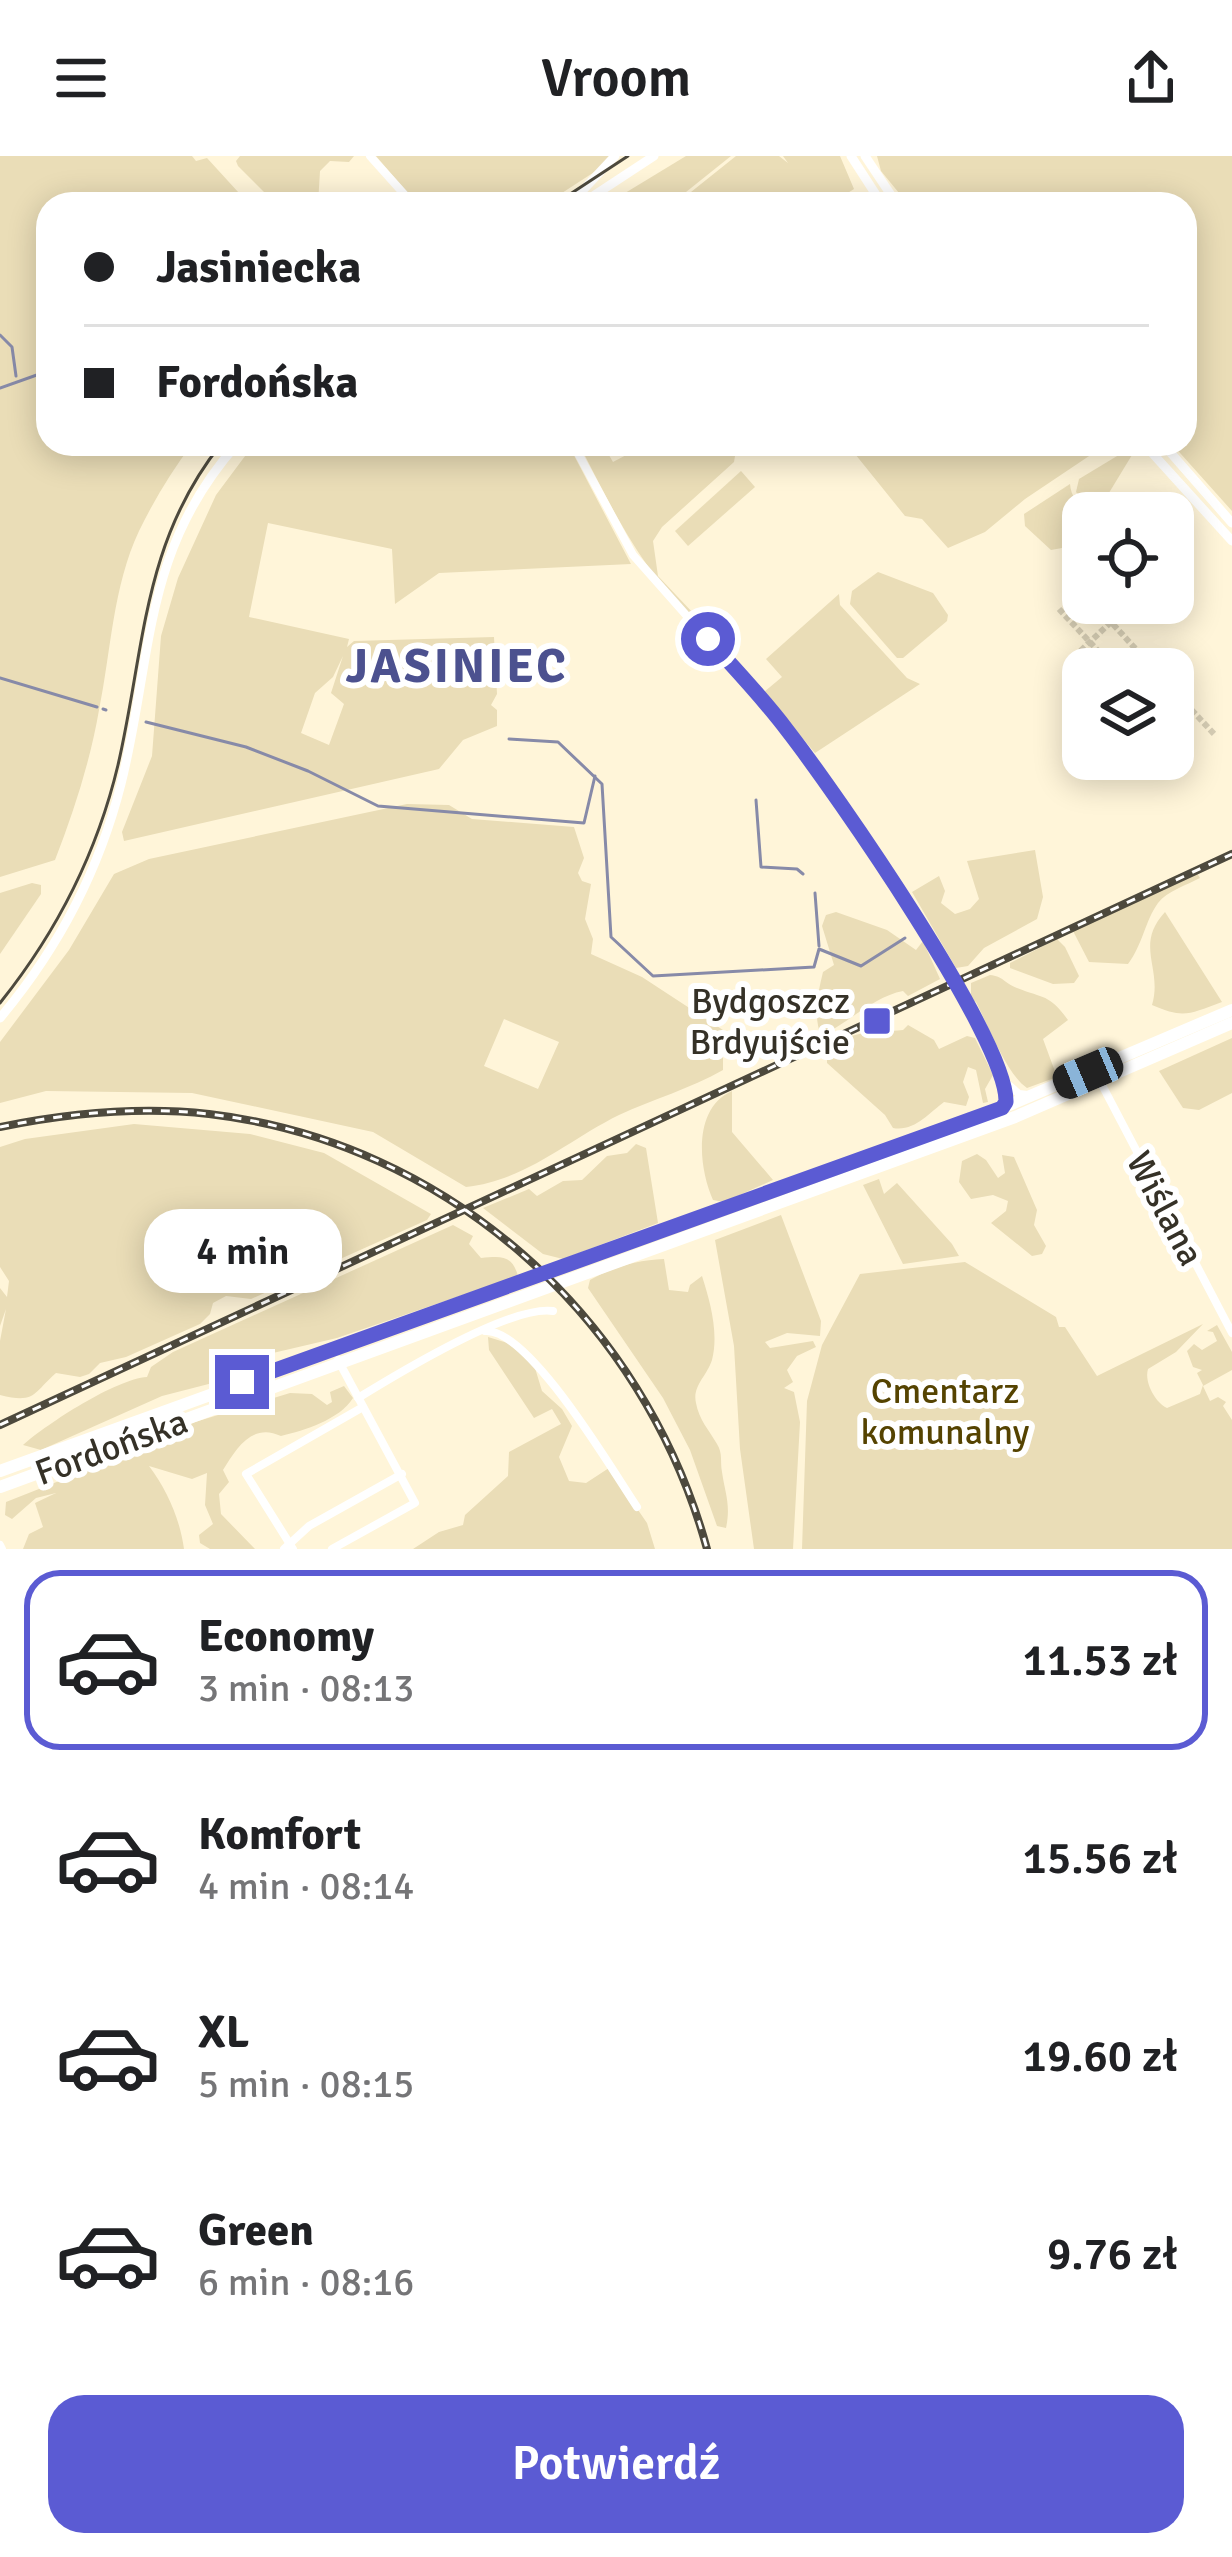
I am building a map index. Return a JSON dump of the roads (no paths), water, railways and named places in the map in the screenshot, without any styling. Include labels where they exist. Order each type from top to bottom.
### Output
[{"type":"main road","name":"Fordońska","points":[[0,1471],[532,1286],[572,1279],[1101,1083],[1231,1020]]},
{"type":"main road","name":"Fordońska","points":[[532,1286],[557,1269],[1231,1020]]},
{"type":"main road","name":"Fordońska","points":[[0,1487],[336,1356]]},
{"type":"street","points":[[370,156],[402,192]]},
{"type":"street","points":[[581,192],[615,156]]},
{"type":"street","points":[[599,192],[654,156]]},
{"type":"street","points":[[851,156],[874,192]]},
{"type":"street","points":[[865,156],[889,192]]},
{"type":"street","points":[[0,1018],[57,938],[98,856],[123,773],[163,569],[196,498],[228,456]]},
{"type":"street","points":[[579,456],[633,555],[777,717],[952,978],[1005,1082],[1007,1098],[1002,1108]]},
{"type":"street","points":[[1155,456],[1232,542]]},
{"type":"street","points":[[1173,456],[1232,523]]},
{"type":"street","points":[[1005,1082],[1019,1094],[1039,1093]]},
{"type":"street","name":"Wiślana","points":[[1101,1083],[1232,1333]]},
{"type":"street","points":[[402,1474],[288,1547],[246,1474],[360,1403],[402,1370],[517,1315],[554,1311]]},
{"type":"street","points":[[485,1331],[505,1335],[567,1398],[637,1507]]},
{"type":"street","points":[[332,1549],[415,1503],[336,1356]]},
{"type":"waterway","points":[[0,335],[12,347],[16,376]]},
{"type":"waterway","points":[[0,388],[36,375]]},
{"type":"waterway","points":[[0,678],[97,707]]},
{"type":"waterway","points":[[146,722],[246,747],[378,806],[584,823],[595,776]]},
{"type":"waterway","points":[[509,739],[558,742],[602,784],[611,937],[653,976],[814,967],[819,949],[861,966],[905,938]]},
{"type":"waterway","points":[[756,800],[761,867],[797,869],[803,874]]},
{"type":"waterway","points":[[815,893],[819,946]]},
{"type":"tunnel","points":[[1059,609],[1095,648]]},
{"type":"tunnel","points":[[1084,648],[1111,622],[1135,648]]},
{"type":"tunnel","points":[[1194,712],[1216,736]]},
{"type":"tram line","points":[[573,192],[628,156]]},
{"type":"tram line","points":[[0,1003],[56,920],[99,829],[118,765],[161,558],[175,519],[213,456]]},
{"type":"railway","points":[[0,1425],[1232,854]]},
{"type":"railway","points":[[0,1127],[104,1112],[209,1114],[296,1131],[379,1161],[455,1203],[524,1255],[585,1317],[636,1388],[677,1465],[707,1549]]},
{"type":"place","name":"Bydgoszcz Brdyujście","points":[[877,1021]]},
{"type":"district","name":"JASINIEC","points":[[457,665]]},
{"type":"park label","name":"Cmentarz komunalny","points":[[945,1410]]}]
